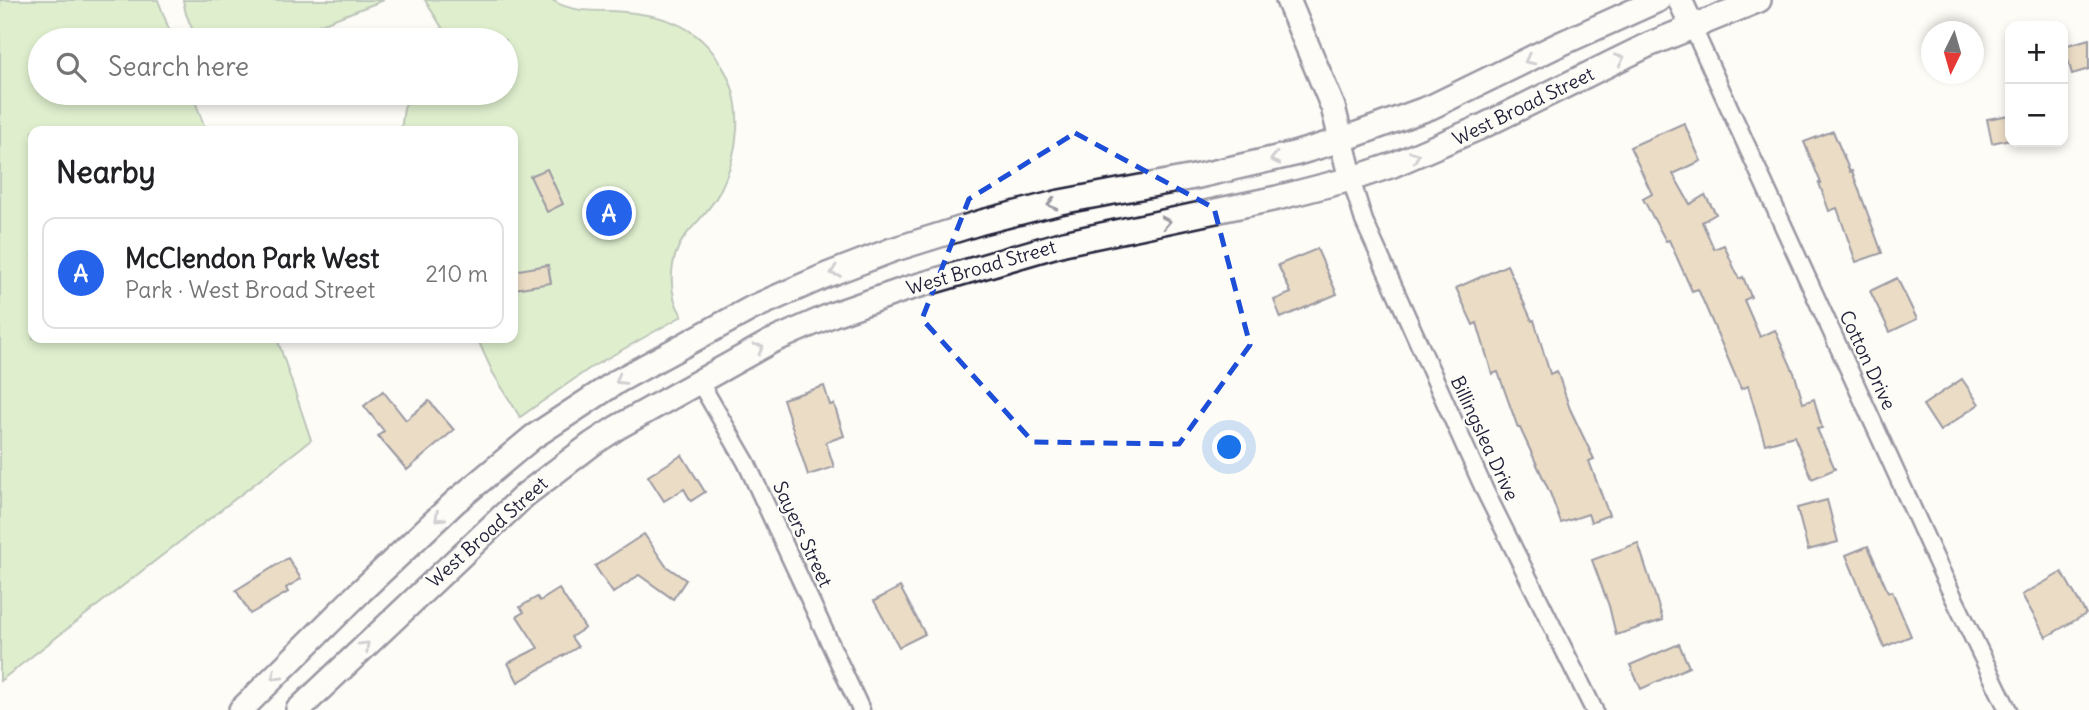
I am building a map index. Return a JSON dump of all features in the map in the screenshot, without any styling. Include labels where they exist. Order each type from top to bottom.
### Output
[{"type":"main road","points":[[1289,0],[1333,107],[1350,179]]},
{"type":"main road","name":"West Broad Street","points":[[241,710],[360,591],[455,502],[516,451],[565,414],[618,381],[752,308],[892,250],[969,226],[1060,202],[1194,177],[1341,141],[1431,107],[1658,0]]},
{"type":"main road","points":[[1680,0],[1692,26]]},
{"type":"main road","name":"West Broad Street","points":[[298,710],[525,495],[592,444],[770,342],[834,314],[903,290],[1063,243],[1208,214],[1350,179],[1435,148],[1692,26],[1759,0]]},
{"type":"main road","points":[[679,346],[699,381]]},
{"type":"street","name":"Cotton Drive","points":[[1692,26],[1940,569],[2008,710]]},
{"type":"street","name":"Billingslea Drive","points":[[1350,179],[1364,221],[1485,491],[1594,710]]},
{"type":"street","name":"Sayers Street","points":[[699,381],[746,461],[861,710]]},
{"type":"highlighted area","points":[[1075,133],[1214,208],[1250,345],[1179,444],[1033,442],[922,319],[969,199]]},
{"type":"green space","points":[[0,0],[158,0],[168,28],[28,28],[28,105],[196,105],[204,126],[28,126],[28,343],[279,343],[311,440],[0,681]]},
{"type":"green space","points":[[183,0],[384,0],[310,28],[192,28]]},
{"type":"green space","points":[[425,0],[552,0],[579,10],[626,12],[659,17],[687,29],[712,51],[730,81],[734,97],[737,130],[726,178],[712,204],[682,240],[674,261],[672,284],[682,316],[590,368],[520,417],[493,373],[479,343],[518,343],[518,126],[402,126],[405,105],[518,105],[518,28],[442,28]]},
{"type":"building","points":[[2089,39],[2089,69],[2072,74],[2068,45]]},
{"type":"building","points":[[2005,116],[2005,140],[1992,143],[1987,119]]},
{"type":"building","points":[[1684,123],[1701,161],[1673,174],[1690,204],[1705,195],[1716,214],[1702,222],[1714,249],[1724,245],[1739,279],[1743,277],[1751,297],[1744,300],[1760,337],[1775,330],[1795,375],[1803,403],[1814,399],[1822,428],[1817,429],[1835,469],[1812,479],[1794,436],[1765,444],[1748,386],[1741,389],[1698,289],[1692,291],[1669,240],[1666,241],[1643,199],[1652,194],[1630,147]]},
{"type":"building","points":[[1833,131],[1850,172],[1852,171],[1882,253],[1856,262],[1837,208],[1829,211],[1804,142]]},
{"type":"building","points":[[547,169],[563,204],[547,212],[530,176]]},
{"type":"building","points":[[1317,249],[1337,294],[1281,318],[1274,300],[1291,293],[1278,265]]},
{"type":"building","points":[[548,265],[551,283],[518,288],[518,270]]},
{"type":"building","points":[[1507,265],[1532,321],[1534,320],[1550,374],[1557,371],[1570,409],[1594,459],[1589,461],[1609,515],[1591,522],[1588,514],[1561,523],[1550,493],[1518,428],[1498,372],[1492,374],[1477,323],[1473,325],[1456,288]]},
{"type":"building","points":[[1897,278],[1917,319],[1890,332],[1870,291]]},
{"type":"building","points":[[1962,379],[1979,404],[1940,431],[1923,405]]},
{"type":"building","points":[[824,386],[830,405],[834,404],[844,436],[826,442],[834,467],[808,475],[783,399]]},
{"type":"building","points":[[383,391],[406,420],[429,401],[454,430],[407,470],[378,436],[384,431],[364,406]]},
{"type":"building","points":[[682,455],[705,492],[691,501],[684,489],[664,501],[648,476]]},
{"type":"building","points":[[1827,500],[1838,542],[1808,550],[1797,508]]},
{"type":"building","points":[[644,534],[666,566],[686,580],[673,599],[639,575],[613,593],[595,566]]},
{"type":"building","points":[[1638,543],[1663,620],[1616,635],[1609,606],[1592,560]]},
{"type":"building","points":[[1868,546],[1888,592],[1892,591],[1911,636],[1884,647],[1846,555]]},
{"type":"building","points":[[288,558],[301,579],[286,588],[288,592],[250,614],[236,590]]},
{"type":"building","points":[[2062,572],[2086,614],[2046,637],[2022,595]]},
{"type":"building","points":[[900,587],[925,634],[899,647],[874,601]]},
{"type":"building","points":[[559,589],[585,628],[571,637],[578,647],[518,682],[508,663],[538,648],[517,616],[524,612],[520,607],[537,597],[540,601]]},
{"type":"building","points":[[1679,644],[1689,667],[1641,689],[1630,665]]},
{"type":"place","name":"McClendon Park West","points":[[609,213]]}]
